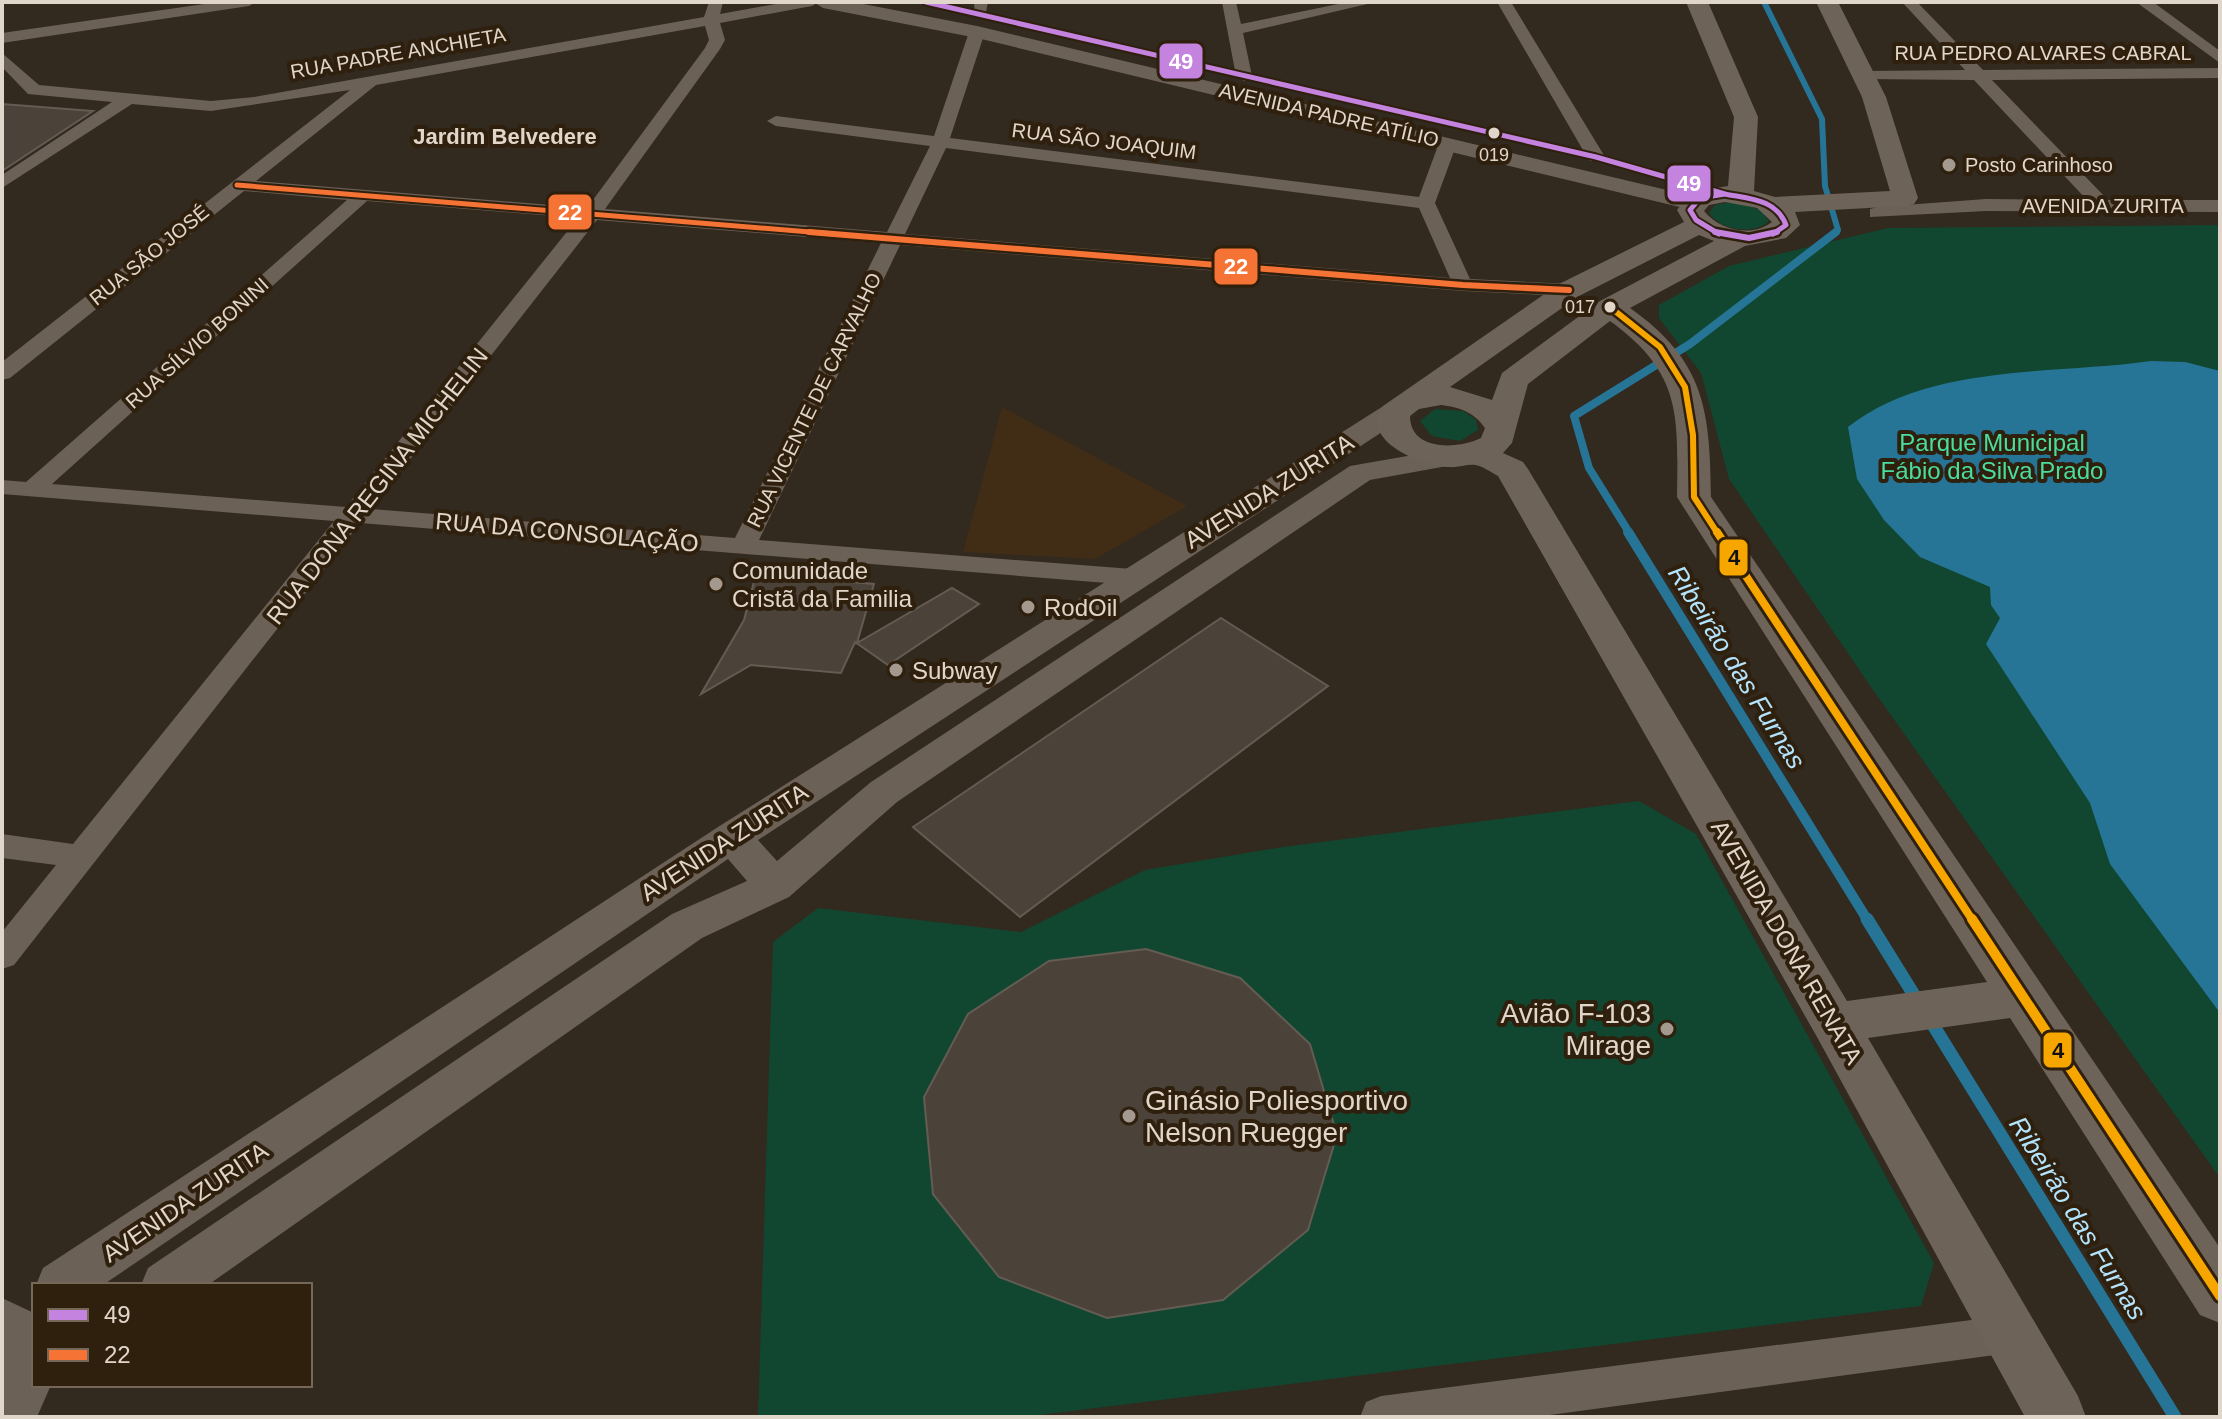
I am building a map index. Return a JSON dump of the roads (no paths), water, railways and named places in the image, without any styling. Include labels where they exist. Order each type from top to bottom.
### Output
[{"type":"main road","points":[[1697,2],[1746,117],[1733,195]]},
{"type":"main road","points":[[1827,2],[1867,76],[1893,140],[1905,198]]},
{"type":"main road","points":[[1779,215],[1771,235],[1742,237],[1610,307],[1513,380],[1486,452],[1416,449],[1402,441],[1394,431],[1391,420],[1402,405],[1569,290],[1696,214],[1700,198],[1733,195],[1779,215],[1877,213],[1905,198]]},
{"type":"main road","points":[[1779,215],[1905,198]]},
{"type":"main road","points":[[1696,214],[1742,237]]},
{"type":"main road","points":[[1610,307],[1643,329],[1684,379],[1694,421],[1694,497],[2220,1296]]},
{"type":"main road","name":"AVENIDA DONA RENATA","points":[[1402,405],[1441,395],[1474,402],[1496,418],[1486,452],[1855,1020],[2010,1334],[2057,1417]]},
{"type":"main road","points":[[1855,1020],[2021,997]]},
{"type":"street","points":[[2,38],[249,2]]},
{"type":"street","name":"RUA PADRE ANCHIETA","points":[[2,58],[34,90],[211,106],[254,102],[373,80],[713,10],[812,2]]},
{"type":"street","name":"AVENIDA PADRE ATÍLIO","points":[[823,2],[979,16],[1596,157],[1733,195]]},
{"type":"street","name":"AVENIDA PADRE ATÍLIO","points":[[926,2],[1448,143],[1605,182],[1696,214]]},
{"type":"street","points":[[1229,2],[1244,76]]},
{"type":"street","points":[[1237,30],[1369,2]]},
{"type":"street","points":[[1504,2],[1596,157],[1605,182]]},
{"type":"street","points":[[1909,2],[2103,206]]},
{"type":"street","points":[[2143,2],[2220,58]]},
{"type":"street","name":"RUA DONA REGINA MICHELIN","points":[[2,956],[356,515],[592,214],[712,49],[716,35],[713,10]]},
{"type":"street","name":"RUA VICENTE DE CARVALHO","points":[[743,547],[940,143],[979,16]]},
{"type":"street","name":"RUA PEDRO ALVARES CABRAL","points":[[1867,76],[2220,73]]},
{"type":"street","name":"RUA SÃO JOSÉ","points":[[2,373],[373,80]]},
{"type":"street","points":[[2,183],[129,98]]},
{"type":"street","name":"RUA SÃO JOAQUIM","points":[[776,121],[1426,203]]},
{"type":"street","points":[[1448,143],[1426,203],[1463,285]]},
{"type":"street","points":[[237,185],[1463,285],[1569,290]]},
{"type":"street","name":"RUA SÍLVIO BONINI","points":[[32,489],[362,196]]},
{"type":"street","name":"AVENIDA ZURITA","points":[[1905,198],[1986,205],[2220,206]]},
{"type":"street","name":"AVENIDA ZURITA","points":[[1877,213],[1986,205]]},
{"type":"street","name":"AVENIDA ZURITA","points":[[64,1283],[732,837],[1402,405]]},
{"type":"street","name":"AVENIDA ZURITA","points":[[169,1283],[687,926],[775,886],[884,792],[1361,472],[1486,452]]},
{"type":"street","name":"RUA DA CONSOLAÇÃO","points":[[2,487],[1132,577]]},
{"type":"street","points":[[732,837],[775,886]]},
{"type":"street","points":[[2,846],[79,857]]},
{"type":"street","points":[[13,1316],[19,1331],[29,1343],[32,1360],[24,1398]]},
{"type":"street","points":[[1381,1417],[2010,1334]]},
{"type":"water","points":[[2151,361],[2185,362],[2220,371],[2220,1013],[2110,864],[2090,803],[1986,644],[2000,618],[1991,605],[1990,587],[1920,557],[1884,520],[1857,479],[1848,427],[1880,406],[1954,382],[1994,375]]},
{"type":"waterway","name":"Ribeirão das Furnas","points":[[1764,2],[1822,119],[1825,186],[1838,230],[1833,234]]},
{"type":"waterway","name":"Ribeirão das Furnas","points":[[1630,534],[1589,468],[1574,416],[1690,344],[1836,232]]},
{"type":"waterway","name":"Ribeirão das Furnas","points":[[1628,532],[1868,921]]},
{"type":"waterway","name":"Ribeirão das Furnas","points":[[1867,919],[1919,1003]]},
{"type":"waterway","name":"Ribeirão das Furnas","points":[[1930,1020],[2175,1417]]},
{"type":"place","name":"019","points":[[1494,133]]},
{"type":"place","name":"Posto Carinhoso","points":[[1949,165]]},
{"type":"place","name":"017","points":[[1610,307]]},
{"type":"place","name":"Comunidade Cristã da Familia","points":[[716,584]]},
{"type":"place","name":"RodOil","points":[[1028,607]]},
{"type":"place","name":"Subway","points":[[896,670]]},
{"type":"place","name":"Avião F-103 Mirage","points":[[1667,1029]]},
{"type":"place","name":"Ginásio Poliesportivo Nelson Ruegger","points":[[1129,1116]]},
{"type":"district","name":"Jardim Belvedere","points":[[505,136]]},
{"type":"park label","name":"Parque Municipal Fábio da Silva Prado","points":[[1992,456]]}]
